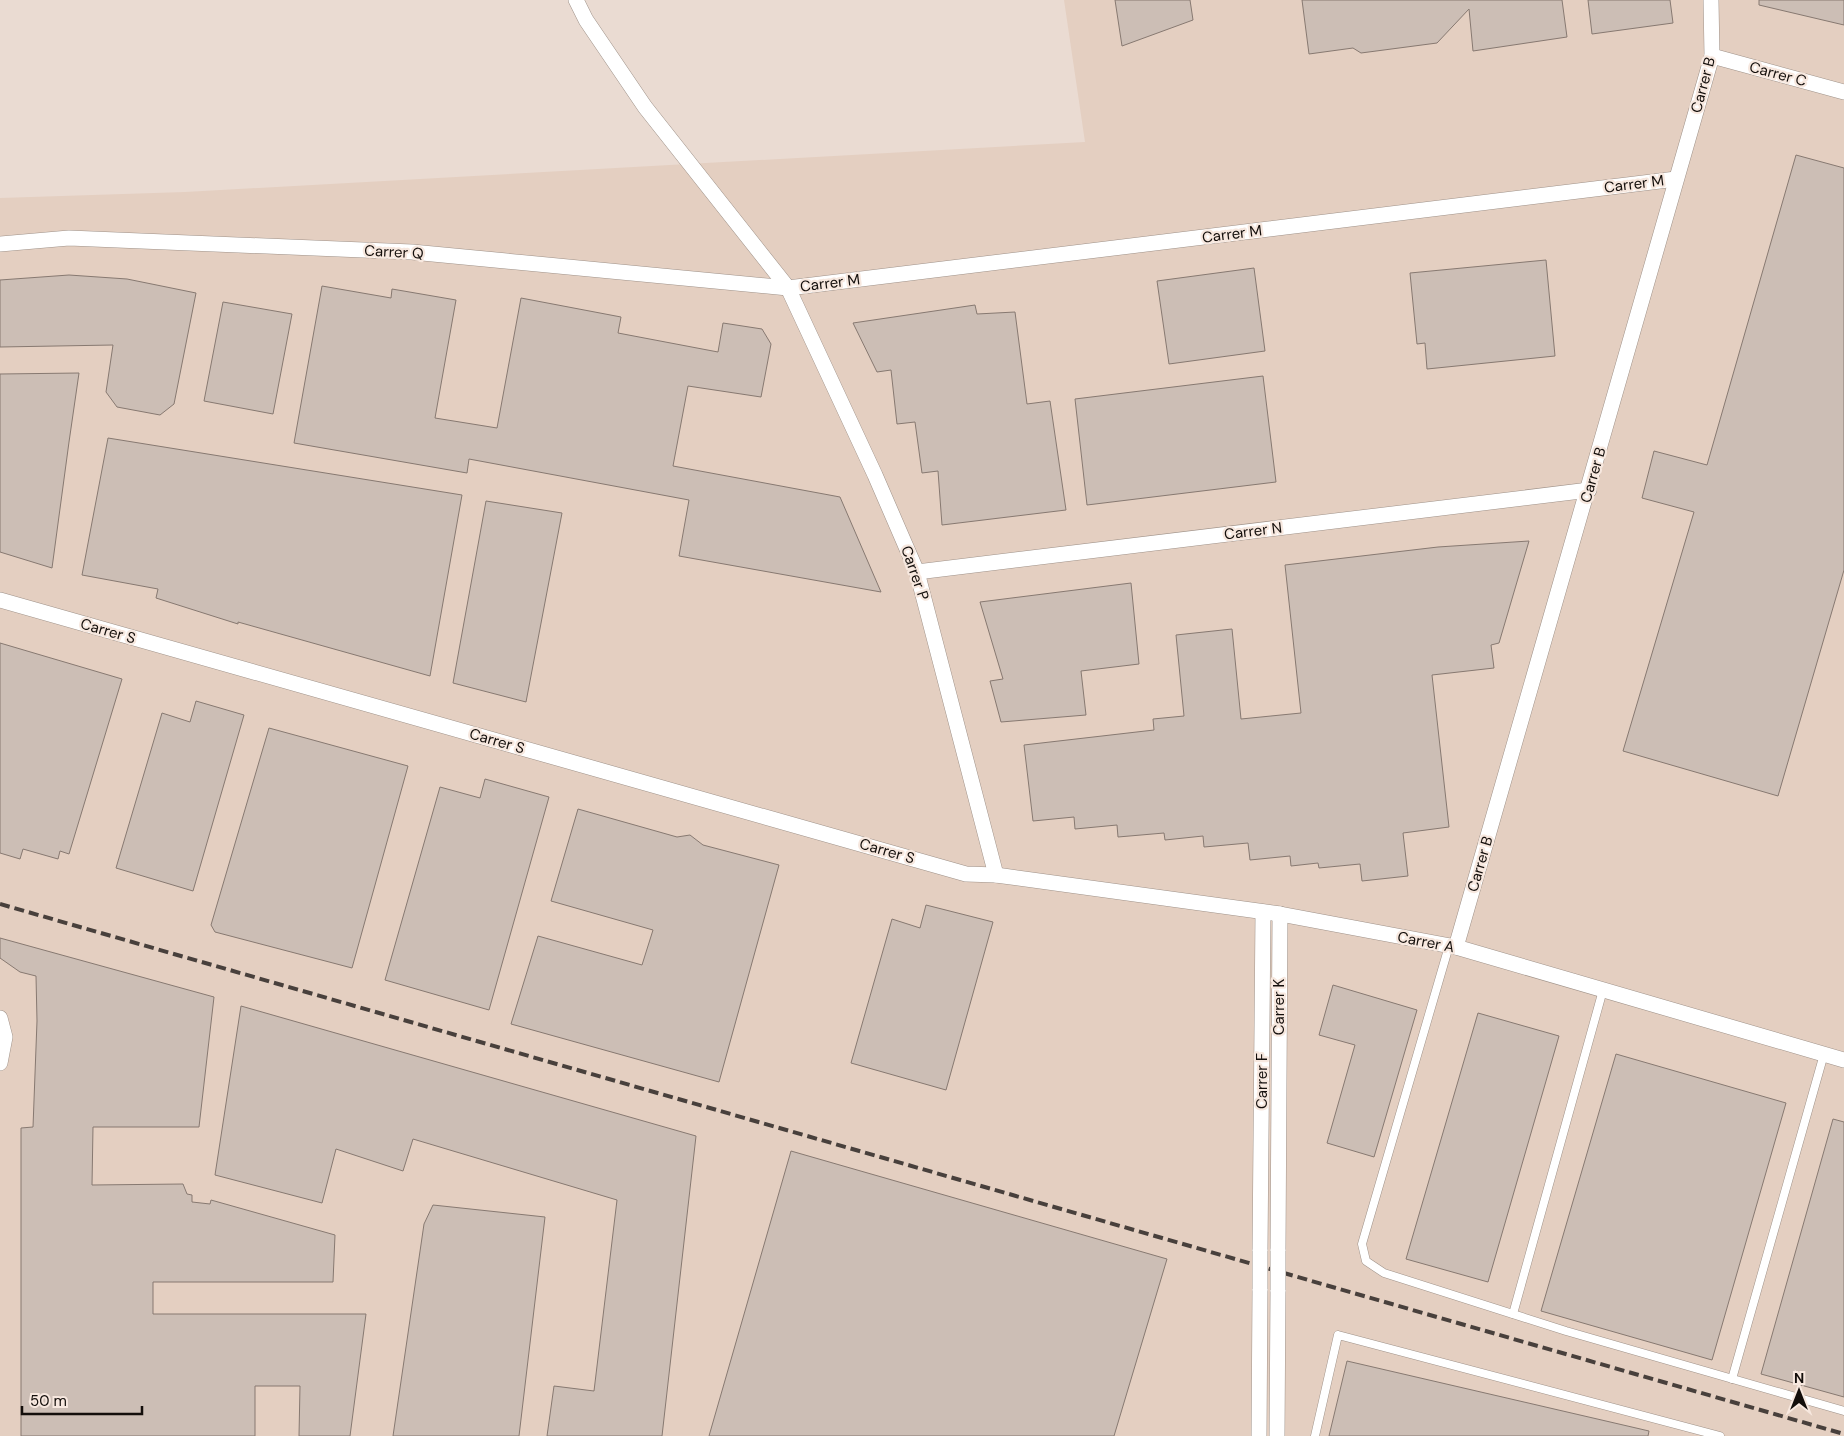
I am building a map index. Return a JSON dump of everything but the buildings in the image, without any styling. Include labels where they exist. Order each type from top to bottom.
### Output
[{"type":"street","name":"Carrer P","points":[[576,0],[586,20],[645,107],[788,288],[875,475],[917,572],[996,875]]},
{"type":"street","name":"Carrer B","points":[[1452,947],[1589,490],[1712,56],[1711,0]]},
{"type":"street","name":"Carrer C","points":[[1712,56],[1844,92]]},
{"type":"street","name":"Carrer M","points":[[788,288],[1676,179]]},
{"type":"street","name":"Carrer Q","points":[[0,244],[69,238],[412,252],[788,288]]},
{"type":"street","name":"Carrer N","points":[[917,572],[1589,490]]},
{"type":"street","name":"Carrer S","points":[[0,600],[966,874],[996,875]]},
{"type":"street","name":"Carrer A","points":[[996,875],[1280,914],[1452,947],[1844,1060]]},
{"type":"street","name":"Carrer F","points":[[1259,1436],[1263,912]]},
{"type":"street","name":"Carrer K","points":[[1278,1436],[1280,914]]},
{"type":"street","points":[[0,1018],[5,1038],[0,1062]]},
{"type":"lane","points":[[1452,947],[1362,1244],[1366,1261],[1384,1273],[1513,1314],[1844,1411]]},
{"type":"lane","points":[[1513,1314],[1603,990]]},
{"type":"lane","points":[[1732,1379],[1824,1054]]},
{"type":"lane","points":[[1315,1436],[1338,1335],[1720,1436]]},
{"type":"shaded area","points":[[1064,0],[1844,0],[1844,1436],[0,1436],[0,198],[185,192],[1085,142]]},
{"type":"railway","points":[[0,904],[1844,1434]]}]
